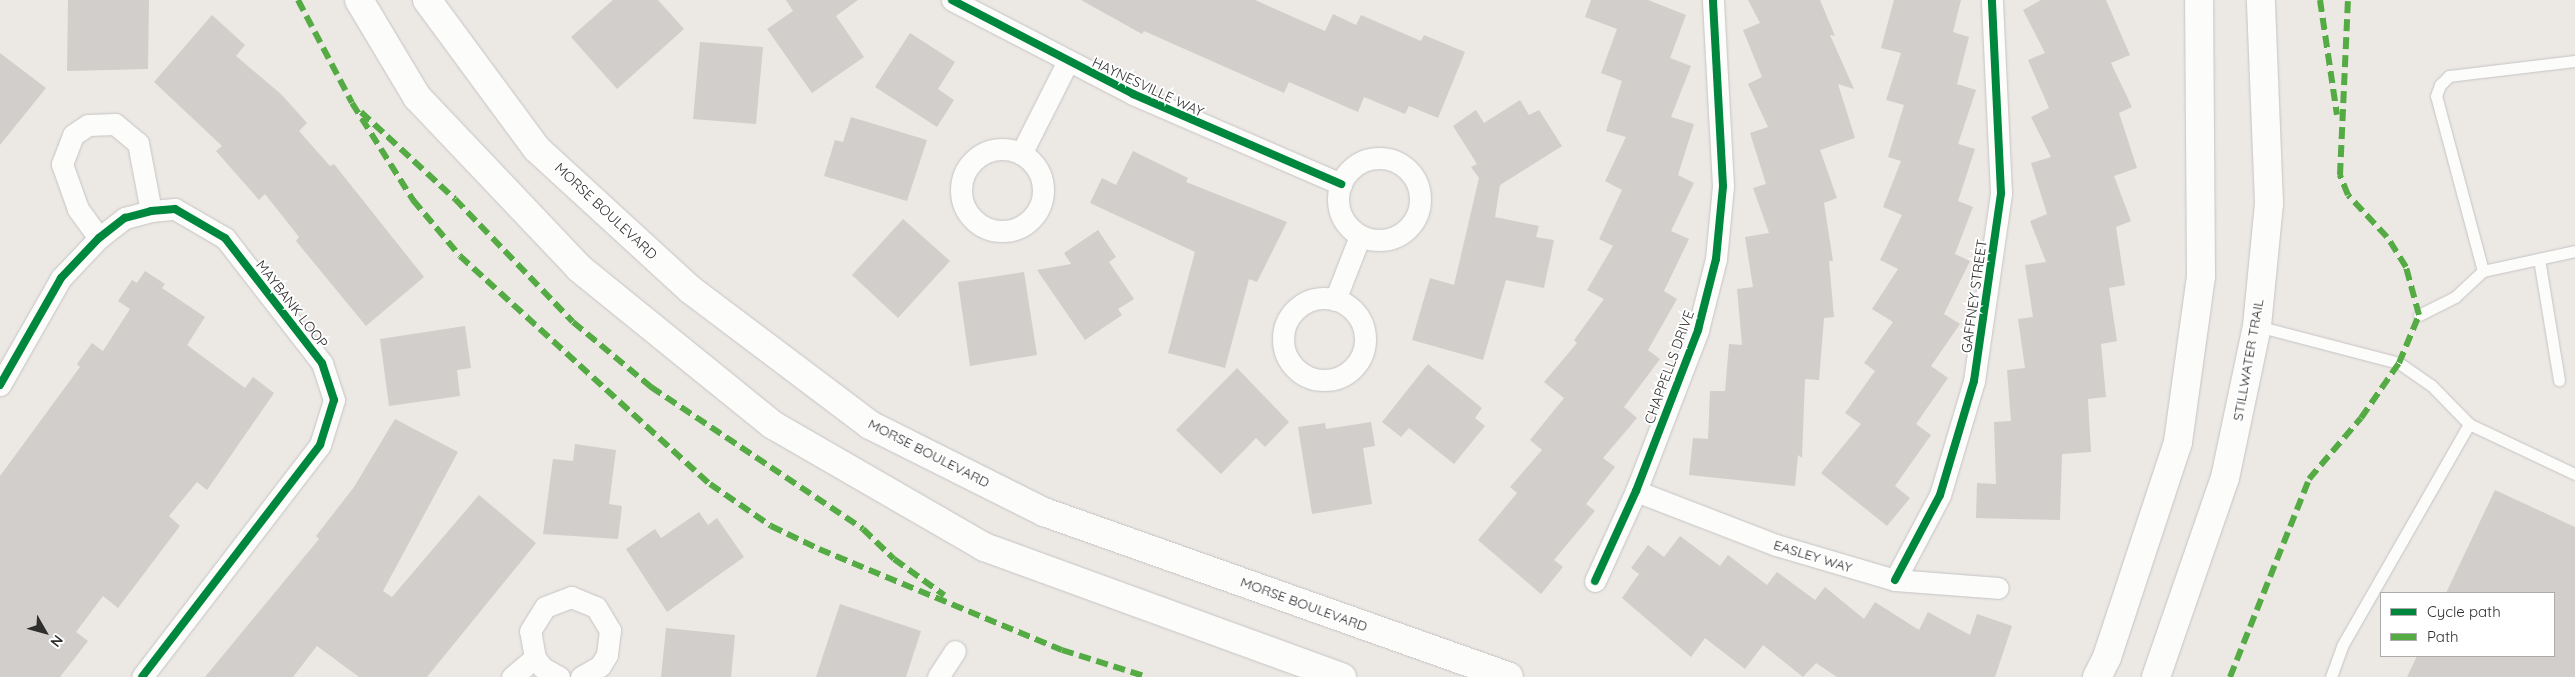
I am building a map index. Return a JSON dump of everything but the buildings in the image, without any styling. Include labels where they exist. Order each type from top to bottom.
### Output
[{"type":"main road","points":[[359,0],[417,98],[579,268],[773,424],[984,547],[1342,677]]},
{"type":"main road","name":"MORSE BOULEVARD","points":[[427,0],[538,149],[691,290],[870,424],[1044,512],[1509,677]]},
{"type":"main road","points":[[2097,677],[2107,657],[2178,442],[2201,276],[2199,0]]},
{"type":"main road","name":"STILLWATER TRAIL","points":[[2156,677],[2225,478],[2257,326],[2269,203],[2261,0]]},
{"type":"street","name":"HAYNESVILLE WAY","points":[[952,0],[1067,63],[1340,184]]},
{"type":"street","name":"CHAPPELLS DRIVE","points":[[1595,581],[1636,491],[1698,330],[1716,259],[1723,186],[1713,0]]},
{"type":"street","name":"GAFFNEY STREET","points":[[1895,580],[1940,495],[1974,381],[2001,193],[1992,0]]},
{"type":"street","points":[[1021,154],[1067,63]]},
{"type":"street","points":[[99,238],[78,209],[62,164],[73,136],[88,125],[115,124],[138,143],[151,211]]},
{"type":"street","points":[[1386,159],[1410,173],[1417,185],[1417,212],[1400,234],[1373,240],[1360,236],[1343,219],[1338,208],[1340,184],[1359,164],[1386,159]]},
{"type":"street","name":"MAYBANK LOOP","points":[[0,384],[61,278],[99,238],[125,218],[151,211],[175,210],[225,238],[322,363],[334,400],[320,445],[142,677]]},
{"type":"street","points":[[1335,300],[1360,236]]},
{"type":"street","name":"EASLEY WAY","points":[[1636,491],[1776,546],[1895,580],[1998,588]]},
{"type":"street","points":[[559,677],[534,658],[530,631],[535,618],[557,600],[585,600],[606,618],[610,643],[600,666],[581,677]]},
{"type":"street","points":[[938,677],[955,651]]},
{"type":"street","points":[[512,677],[534,658]]},
{"type":"lane","points":[[2483,271],[2436,96],[2440,85],[2449,76],[2575,61]]},
{"type":"lane","points":[[2419,315],[2454,297],[2483,271],[2575,250]]},
{"type":"lane","points":[[2539,259],[2559,380]]},
{"type":"lane","points":[[2257,326],[2399,363],[2431,384],[2469,424],[2575,474]]},
{"type":"lane","points":[[2331,677],[2342,646],[2469,424]]},
{"type":"marked path","points":[[298,0],[352,103],[413,200],[460,256],[710,484],[771,526],[819,549],[1062,650],[1147,677]]},
{"type":"marked path","points":[[2320,0],[2337,115]]},
{"type":"marked path","points":[[2230,677],[2309,479],[2361,418],[2399,363],[2419,315],[2406,267],[2387,237],[2348,195],[2340,175],[2348,0]]},
{"type":"marked path","points":[[361,112],[455,199],[573,322],[651,387],[863,529],[894,559],[944,595]]},
{"type":"cycle path","points":[[952,0],[1133,94],[1341,184]]},
{"type":"cycle path","points":[[1595,581],[1636,491],[1698,330],[1716,259],[1723,186],[1713,0]]},
{"type":"cycle path","points":[[1895,580],[1940,495],[1974,381],[2001,193],[1992,0]]},
{"type":"cycle path","points":[[0,385],[61,278],[99,238],[125,218],[151,211],[175,209],[225,238],[322,363],[334,400],[320,445],[142,677]]}]
